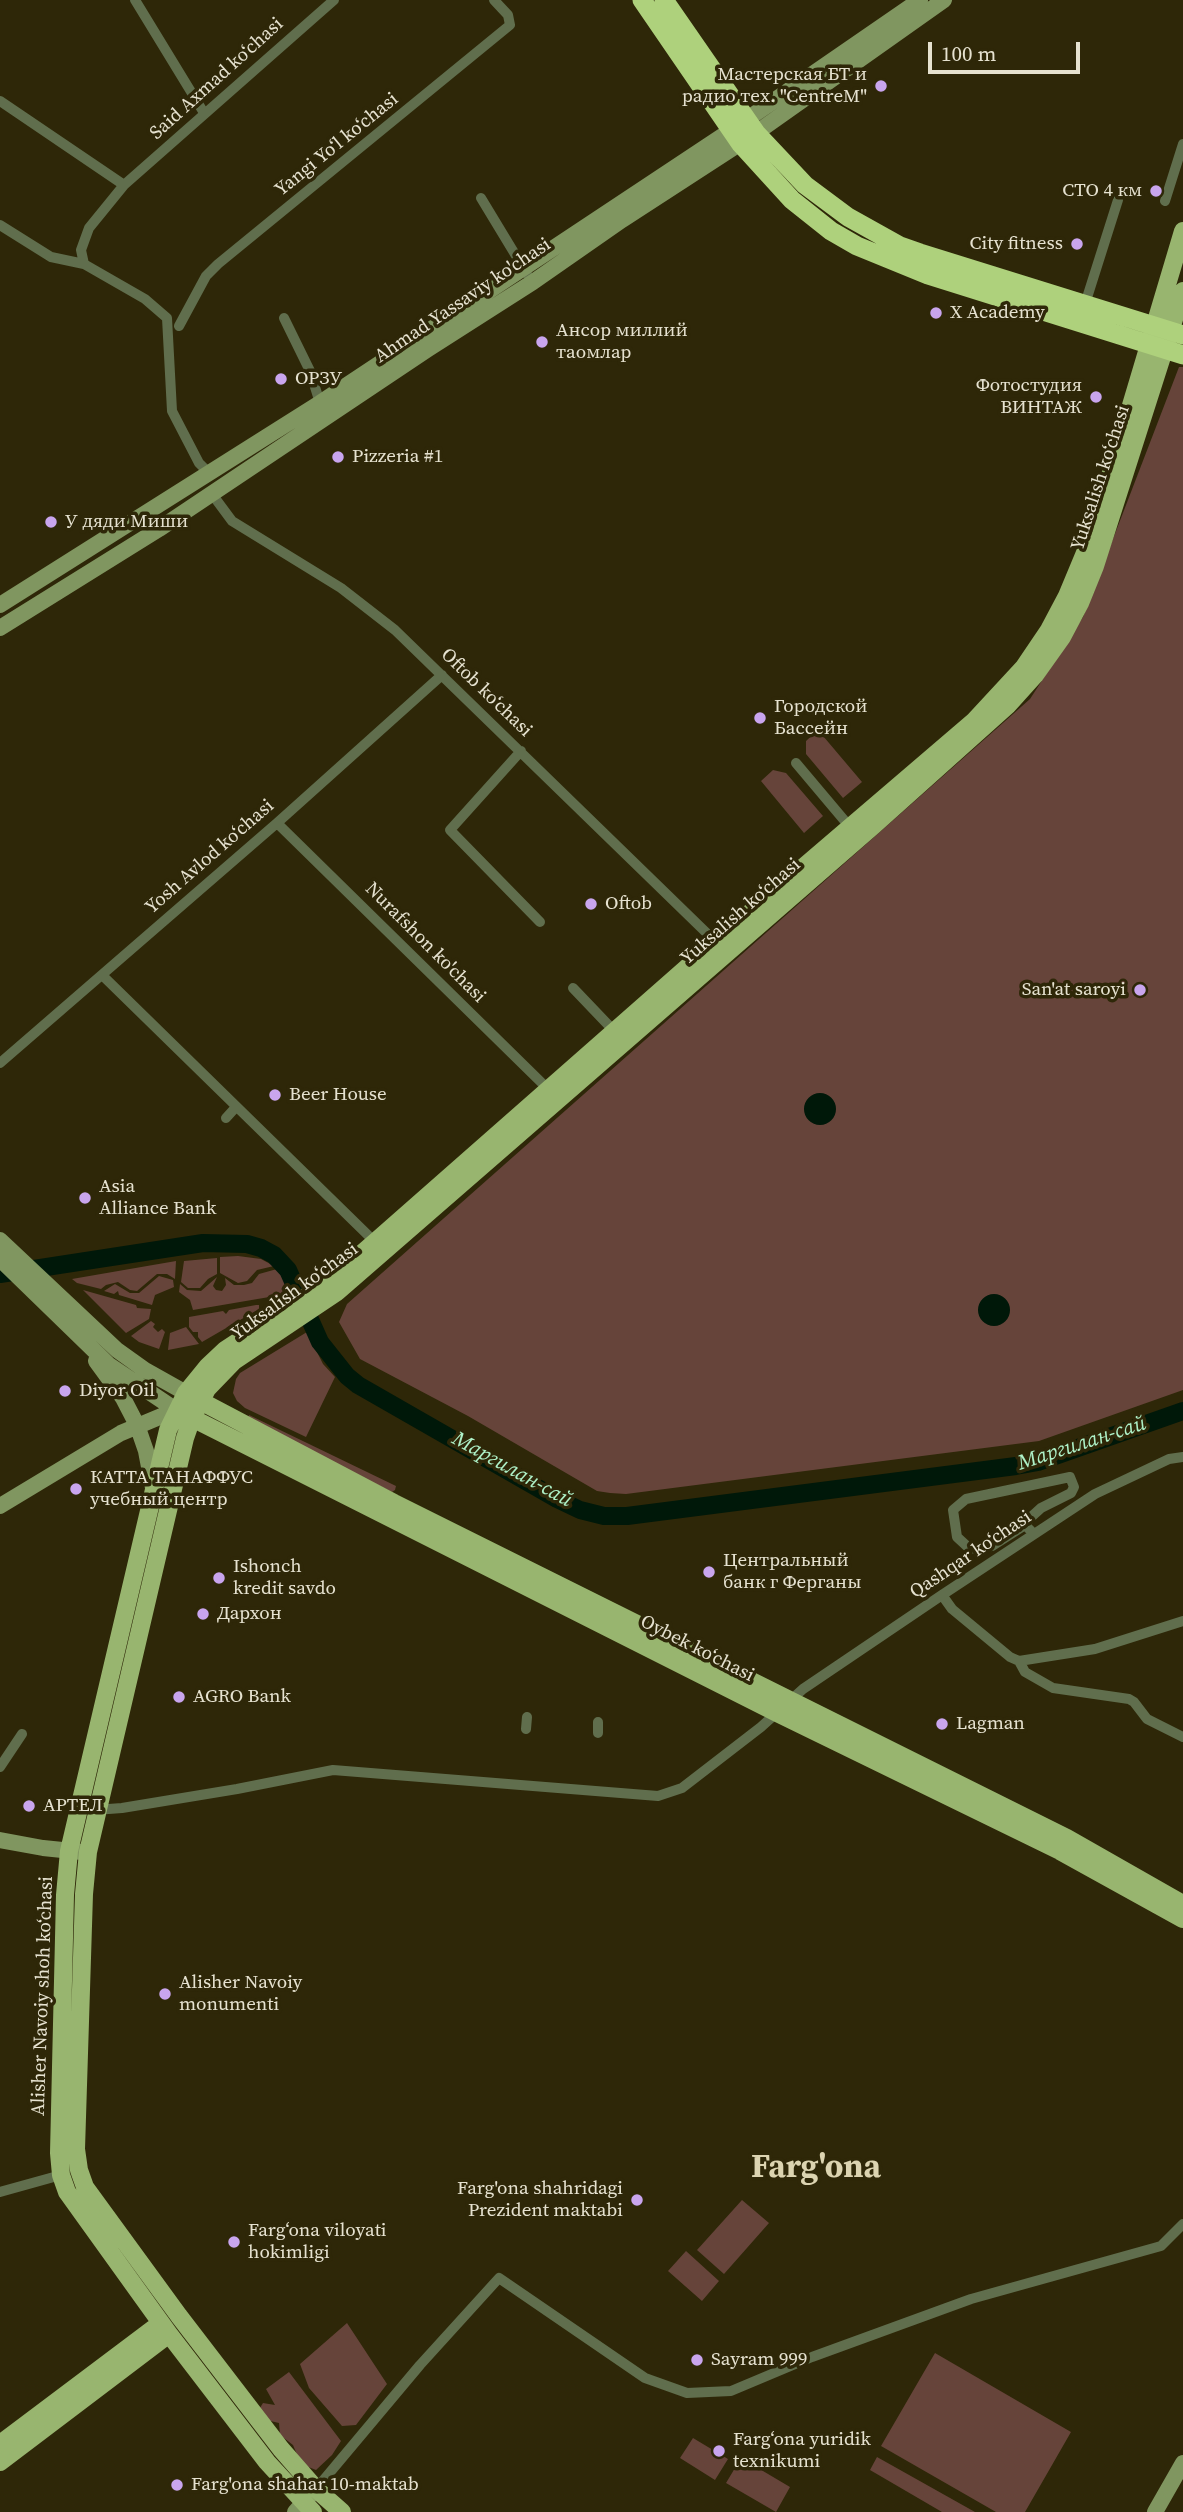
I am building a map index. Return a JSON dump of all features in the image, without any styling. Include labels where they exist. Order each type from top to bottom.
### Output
[{"type":"highway","points":[[642,0],[792,200],[831,230],[857,246],[928,275],[1167,340]]},
{"type":"highway","points":[[664,0],[743,132],[848,218],[920,253],[1085,304],[1167,340]]},
{"type":"main road","name":"Ahmad Yassaviy ko'chasi","points":[[883,34],[920,0]]},
{"type":"main road","name":"Ahmad Yassaviy ko'chasi","points":[[0,628],[212,494],[883,34],[944,0]]},
{"type":"main road","name":"Ahmad Yassaviy ko'chasi","points":[[0,605],[320,402],[528,275],[623,202],[743,132]]},
{"type":"main road","points":[[1167,340],[1183,231]]},
{"type":"main road","points":[[1167,340],[1183,291]]},
{"type":"main road","name":"Yuksalish koʻchasi","points":[[184,1414],[193,1397],[234,1361],[333,1287],[721,947],[974,721],[1024,667],[1049,630],[1067,596],[1167,340]]},
{"type":"main road","name":"Yuksalish koʻchasi","points":[[333,1287],[375,1242],[548,1089],[721,947]]},
{"type":"main road","points":[[0,1240],[6,1256],[20,1278],[83,1342],[127,1378],[184,1414]]},
{"type":"main road","points":[[6,1256],[43,1280],[117,1350],[145,1370],[193,1397]]},
{"type":"main road","points":[[83,1342],[123,1398],[137,1425],[154,1489]]},
{"type":"main road","name":"Oybek ko‘chasi","points":[[193,1397],[1060,1850],[1183,1919]]},
{"type":"main road","points":[[0,1506],[137,1425],[184,1414]]},
{"type":"main road","name":"Oybek ko‘chasi","points":[[184,1414],[783,1707],[1067,1838],[1183,1904]]},
{"type":"main road","name":"Alisher Navoiy shoh koʻchasi","points":[[184,1414],[163,1447],[69,1851],[65,1895],[59,2153],[61,2175],[67,2192],[165,2329],[304,2509]]},
{"type":"main road","name":"Alisher Navoiy shoh koʻchasi","points":[[184,1414],[185,1438],[88,1853],[83,1894],[76,2150],[85,2187],[124,2243],[281,2449],[316,2489],[342,2512]]},
{"type":"main road","points":[[0,1840],[88,1853]]},
{"type":"main road","points":[[61,2175],[79,2170]]},
{"type":"main road","points":[[0,2444],[165,2329]]},
{"type":"main road","points":[[0,2462],[165,2329]]},
{"type":"main road","points":[[1155,2512],[1183,2463]]},
{"type":"main road","points":[[304,2509],[316,2489]]},
{"type":"street","points":[[135,0],[204,113]]},
{"type":"street","name":"Said Axmad koʻchasi","points":[[84,264],[81,250],[89,228],[124,186],[334,0]]},
{"type":"street","name":"Yangi Yoʻl koʻchasi","points":[[179,326],[206,276],[218,264],[510,25],[508,15],[494,0]]},
{"type":"street","points":[[0,101],[124,186]]},
{"type":"street","points":[[1165,201],[1183,144]]},
{"type":"street","points":[[481,198],[528,275]]},
{"type":"street","points":[[1085,304],[1118,200]]},
{"type":"street","points":[[0,225],[51,257],[84,264],[145,299],[167,318],[172,411],[199,463],[209,473]]},
{"type":"street","points":[[284,318],[310,371],[320,402]]},
{"type":"street","name":"Oftob koʻchasi","points":[[212,494],[232,521],[341,588],[396,630],[721,947]]},
{"type":"street","name":"Yosh Avlod koʻchasi","points":[[0,1063],[442,675]]},
{"type":"street","points":[[521,751],[450,830],[540,922]]},
{"type":"street","points":[[796,763],[844,820]]},
{"type":"street","name":"Nurafshon ko'chasi","points":[[277,822],[548,1089]]},
{"type":"street","points":[[102,975],[375,1242]]},
{"type":"street","points":[[573,988],[615,1032]]},
{"type":"street","points":[[226,1118],[236,1107]]},
{"type":"street","name":"Qashqar koʻchasi","points":[[79,1811],[122,1808],[333,1770],[658,1796],[682,1788],[853,1655],[1095,1494],[1170,1460],[1183,1457]]},
{"type":"street","points":[[1070,1477],[1074,1486],[1071,1493],[1041,1508],[1026,1525],[992,1546],[970,1549],[957,1537],[953,1510],[966,1499],[1070,1477]]},
{"type":"street","points":[[1026,1525],[1034,1534]]},
{"type":"street","points":[[942,1595],[952,1609],[1010,1657],[1019,1661],[1095,1649],[1183,1621]]},
{"type":"street","points":[[1019,1661],[1025,1672],[1053,1688],[1129,1699],[1147,1719],[1183,1737]]},
{"type":"street","points":[[0,1768],[22,1734]]},
{"type":"street","points":[[0,2192],[61,2175]]},
{"type":"street","points":[[316,2489],[499,2278],[645,2378],[687,2393],[731,2391],[812,2357],[971,2299],[1161,2246],[1183,2224]]},
{"type":"shaded area","points":[[1179,367],[1183,367],[1183,1390],[1039,1441],[626,1494],[597,1491],[468,1416],[360,1359],[339,1322],[347,1304],[1030,699],[1083,617]]},
{"type":"shaded area","points":[[818,730],[862,782],[843,798],[806,754],[806,741]]},
{"type":"shaded area","points":[[773,770],[786,773],[823,816],[804,833],[761,781]]},
{"type":"shaded area","points":[[820,1093],[831,1098],[836,1109],[831,1120],[820,1125],[809,1120],[804,1109],[809,1098]]},
{"type":"shaded area","points":[[220,1257],[261,1259],[274,1266],[257,1270],[247,1281],[238,1283],[220,1273]]},
{"type":"shaded area","points":[[217,1258],[217,1274],[200,1288],[188,1288],[181,1282],[184,1261]]},
{"type":"shaded area","points":[[176,1261],[175,1279],[167,1274],[157,1274],[137,1291],[118,1282],[101,1289],[77,1283],[72,1279]]},
{"type":"shaded area","points":[[277,1269],[286,1283],[285,1291],[281,1295],[193,1310],[190,1300],[179,1292],[180,1284],[187,1290],[201,1291],[217,1277],[213,1286],[222,1291],[226,1285],[225,1278],[234,1285],[244,1285],[252,1283],[259,1274]]},
{"type":"shaded area","points":[[159,1276],[173,1280],[174,1287],[155,1295],[152,1305],[119,1295],[118,1291],[114,1294],[104,1291],[115,1284],[130,1293],[139,1293]]},
{"type":"shaded area","points":[[83,1290],[136,1305],[137,1308],[151,1309],[149,1319],[126,1333]]},
{"type":"shaded area","points":[[994,1294],[1005,1299],[1010,1310],[1005,1321],[994,1326],[983,1321],[978,1310],[983,1299]]},
{"type":"shaded area","points":[[259,1305],[259,1309],[202,1342],[198,1332],[193,1332],[189,1327],[189,1317],[223,1311],[226,1314],[229,1310]]},
{"type":"shaded area","points":[[151,1321],[158,1332],[162,1329],[165,1332],[159,1349],[131,1336]]},
{"type":"shaded area","points":[[186,1327],[199,1344],[168,1350],[170,1333]]},
{"type":"shaded area","points":[[307,1332],[323,1364],[335,1377],[306,1437],[245,1408],[233,1393],[240,1373]]},
{"type":"shaded area","points":[[249,1415],[396,1486],[395,1490],[392,1492],[247,1420]]},
{"type":"shaded area","points":[[742,2200],[769,2223],[724,2274],[697,2250]]},
{"type":"shaded area","points":[[686,2251],[719,2281],[702,2301],[668,2271]]},
{"type":"shaded area","points":[[347,2323],[387,2384],[356,2425],[342,2426],[309,2388],[300,2364]]},
{"type":"shaded area","points":[[935,2353],[1071,2432],[1025,2512],[996,2512],[881,2446]]},
{"type":"shaded area","points":[[289,2372],[341,2441],[332,2455],[316,2470],[301,2464],[293,2445],[280,2435],[279,2423],[262,2419],[258,2411],[263,2403],[275,2405],[266,2389]]},
{"type":"shaded area","points":[[693,2438],[728,2459],[715,2480],[680,2458]]},
{"type":"shaded area","points":[[877,2457],[975,2512],[942,2512],[870,2470]]},
{"type":"shaded area","points":[[741,2458],[790,2487],[776,2512],[726,2483]]},
{"type":"waterway","name":"Маргилан-сай","points":[[0,1274],[203,1243],[247,1244],[261,1248],[274,1255],[288,1270],[320,1342],[347,1376],[358,1385],[557,1499],[580,1510],[604,1516],[627,1516],[1016,1466],[1038,1462],[1183,1411]]},
{"type":"place","name":"Мастерская БТ и радио тех. \"CentreM\"","points":[[881,86]]},
{"type":"place","name":"СТО 4 км","points":[[1156,191]]},
{"type":"place","name":"City fitness","points":[[1077,244]]},
{"type":"place","name":"X Academy","points":[[936,313]]},
{"type":"place","name":"Ансор миллий таомлар","points":[[542,342]]},
{"type":"place","name":"ОРЗУ","points":[[281,379]]},
{"type":"place","name":"Фотостудия ВИНТАЖ","points":[[1096,397]]},
{"type":"place","name":"Pizzeria #1","points":[[338,457]]},
{"type":"place","name":"У дяди Миши","points":[[51,522]]},
{"type":"place","name":"Городской Бассейн","points":[[760,718]]},
{"type":"place","name":"Oftob","points":[[591,904]]},
{"type":"place","name":"San'at saroyi","points":[[1140,990]]},
{"type":"place","name":"Beer House","points":[[275,1095]]},
{"type":"place","name":"Asia Alliance Bank","points":[[85,1198]]},
{"type":"place","name":"Diyor Oil","points":[[65,1391]]},
{"type":"place","name":"КАТТА ТАНАФФУС учебный центр","points":[[76,1489]]},
{"type":"place","name":"Центральный банк г Ферганы","points":[[709,1572]]},
{"type":"place","name":"Ishonch kredit savdo","points":[[219,1578]]},
{"type":"place","name":"Дархон","points":[[203,1614]]},
{"type":"place","name":"AGRO Bank","points":[[179,1697]]},
{"type":"place","name":"Lagman","points":[[942,1724]]},
{"type":"place","name":"АРТЕЛ","points":[[29,1806]]},
{"type":"place","name":"Alisher Navoiy monumenti","points":[[165,1994]]},
{"type":"place","name":"Farg'ona shahridagi Prezident maktabi","points":[[637,2200]]},
{"type":"place","name":"Farg‘ona viloyati hokimligi","points":[[234,2242]]},
{"type":"place","name":"Sayram 999","points":[[697,2360]]},
{"type":"place","name":"Farg‘ona yuridik texnikumi","points":[[719,2451]]},
{"type":"place","name":"Farg'ona shahar 10-maktab","points":[[177,2485]]},
{"type":"district","name":"Farg'ona","points":[[816,2169]]}]
